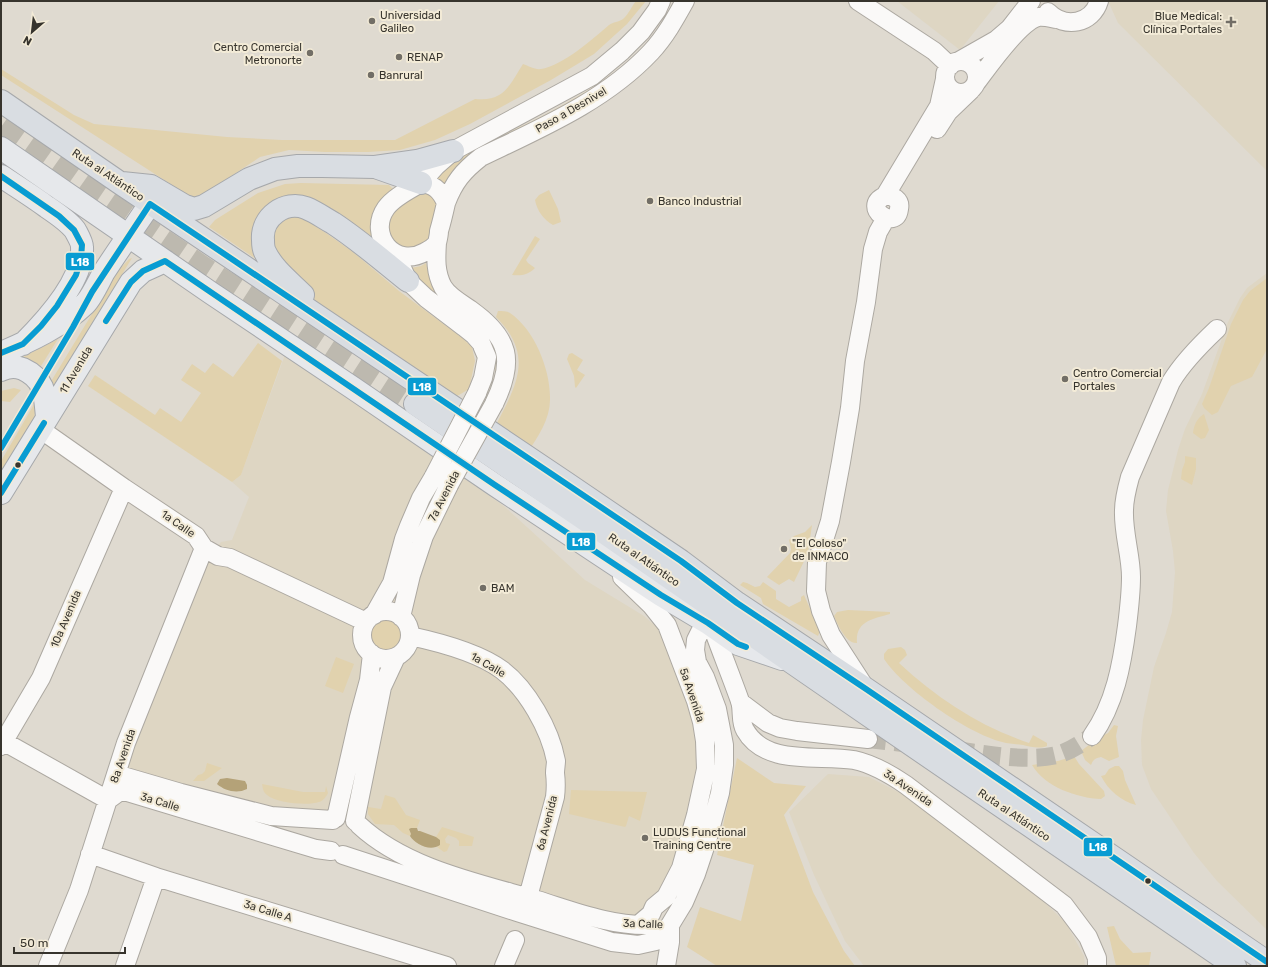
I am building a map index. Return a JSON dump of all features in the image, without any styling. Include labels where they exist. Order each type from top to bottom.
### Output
[{"type":"highway","name":"Ruta al Atlántico","points":[[1,101],[150,204],[668,552],[737,603],[1267,962]]},
{"type":"highway","points":[[120,183],[151,186],[185,206],[194,209],[204,206],[249,179],[275,169],[314,166],[376,167],[418,161],[452,151]]},
{"type":"highway","points":[[376,167],[421,183]]},
{"type":"highway","points":[[336,329],[276,268],[264,250],[263,236],[267,222],[276,211],[289,206],[305,207],[321,215],[366,247],[408,281]]},
{"type":"highway","points":[[366,247],[394,253]]},
{"type":"highway","name":"Ruta al Atlántico","points":[[414,404],[1235,966]]},
{"type":"main road","name":"Ruta al Atlántico","points":[[1,148],[211,293],[661,595],[738,644],[794,663]]},
{"type":"main road","points":[[1,176],[59,216],[74,230],[82,245],[81,258],[76,275],[70,286],[57,306],[41,326],[23,344]]},
{"type":"main road","points":[[1,353],[23,344],[55,326],[86,302],[150,204]]},
{"type":"main road","name":"11 Avenida","points":[[1,493],[130,282],[143,271],[165,261]]},
{"type":"main road","points":[[1,370],[4,368],[18,367],[33,374],[43,390],[44,423]]},
{"type":"street","name":"Paso a Desnivel","points":[[421,183],[452,151],[592,76],[641,32],[662,1]]},
{"type":"street","name":"Paso a Desnivel","points":[[446,203],[456,180],[468,166],[569,113],[599,95],[627,74],[652,52],[674,21],[685,1]]},
{"type":"street","points":[[858,1],[934,52],[952,68]]},
{"type":"street","points":[[891,197],[939,106],[952,68],[996,40],[1010,28],[1031,1]]},
{"type":"street","points":[[1042,1],[1049,13],[1057,19]]},
{"type":"street","points":[[866,689],[831,635],[821,611],[816,591],[817,562],[830,521],[850,408],[855,361],[866,302],[872,249],[886,218],[879,214],[877,207],[879,200],[891,197],[899,188],[948,112],[974,87],[1028,21],[1039,16],[1065,22],[1084,20],[1097,7],[1099,1]]},
{"type":"street","points":[[952,68],[968,63],[975,69],[977,74],[974,87]]},
{"type":"street","points":[[952,68],[949,87],[962,93],[974,87]]},
{"type":"street","points":[[421,183],[429,184],[439,191],[446,203],[437,242],[427,252],[415,257],[403,257],[394,253],[383,241],[379,228],[382,216],[389,205],[406,191],[421,183]]},
{"type":"street","name":"7a Avenida","points":[[401,617],[424,536],[449,485],[494,404],[502,388],[506,375],[506,355],[503,343],[496,332],[480,316],[450,294],[438,276],[436,264],[437,242]]},
{"type":"street","name":"7a Avenida","points":[[370,618],[392,583],[409,526],[421,498],[477,393],[483,378],[488,357],[481,343],[469,331],[426,298],[408,281],[394,253]]},
{"type":"street","points":[[1092,736],[1109,707],[1120,668],[1124,644],[1131,578],[1124,510],[1125,493],[1130,477],[1170,383],[1179,368],[1198,347],[1218,329]]},
{"type":"street","name":"1a Calle","points":[[44,423],[124,488],[196,536],[204,548],[218,556],[230,558],[370,618]]},
{"type":"street","name":"10a Avenida","points":[[2,742],[41,678],[124,488]]},
{"type":"street","name":"8a Avenida","points":[[48,966],[79,890],[126,743],[204,548]]},
{"type":"street","name":"5a Avenida","points":[[595,550],[651,604],[667,626],[696,701],[702,722],[705,741],[706,769],[696,815],[681,868],[666,896],[654,907],[651,914],[638,925]]},
{"type":"street","points":[[384,612],[396,614],[401,617],[409,629],[410,636],[409,642],[402,654],[390,659],[380,658],[372,654],[366,648],[362,639],[363,630],[370,618],[384,612]]},
{"type":"street","name":"5a Avenida","points":[[670,924],[684,902],[696,874],[720,793],[724,765],[724,745],[717,709],[698,662],[695,650],[696,640],[700,632],[710,625]]},
{"type":"street","name":"3a Avenida","points":[[710,625],[740,702],[744,729],[754,743],[767,751],[782,755],[855,760],[886,772],[906,785],[1064,906],[1088,937],[1097,958],[1097,966]]},
{"type":"street","name":"1a Calle","points":[[410,636],[428,640],[477,656],[500,669],[519,685],[544,724]]},
{"type":"street","points":[[334,819],[348,818],[357,823],[361,830],[362,836],[358,848],[354,852],[348,854],[337,853],[326,846],[324,834],[325,828],[334,819],[369,680],[372,654]]},
{"type":"street","points":[[357,823],[382,687],[396,657]]},
{"type":"street","points":[[740,702],[768,722],[780,728],[868,739]]},
{"type":"street","name":"6a Avenida","points":[[528,898],[555,797],[556,761],[544,724]]},
{"type":"street","points":[[2,742],[108,800]]},
{"type":"street","name":"3a Calle","points":[[116,774],[181,793],[271,816],[334,819]]},
{"type":"street","name":"3a Calle","points":[[108,800],[119,792],[128,792],[316,849],[337,853],[456,884],[528,898],[620,924],[670,924]]},
{"type":"street","name":"3a Calle","points":[[357,823],[379,842],[456,884],[612,942],[638,945],[656,941],[670,924]]},
{"type":"street","name":"3a Calle A","points":[[90,854],[412,961],[447,966]]},
{"type":"street","points":[[125,966],[156,877]]},
{"type":"street","points":[[666,966],[670,942],[670,924]]},
{"type":"street","points":[[504,966],[515,940]]},
{"type":"shaded area","points":[[636,1],[646,1],[627,24],[594,54],[551,80],[470,124],[435,140],[400,150],[325,152],[289,150],[260,157],[210,190],[195,197],[186,194],[1,75],[1,69],[74,115],[94,124],[227,137],[282,140],[395,140],[475,99],[493,98],[499,95],[509,86],[523,64],[541,69],[558,63],[577,51],[609,25],[623,19]]},
{"type":"shaded area","points":[[897,1],[999,1],[960,50]]},
{"type":"shaded area","points":[[1108,1],[1267,1],[1267,171],[1118,23]]},
{"type":"shaded area","points":[[666,25],[630,62],[589,93],[476,153],[459,164],[443,187],[433,177],[463,156],[545,115],[613,74],[629,61]]},
{"type":"shaded area","points":[[285,184],[389,185],[393,189],[388,196],[376,241],[292,200],[260,258],[256,259],[209,227],[215,220],[258,193]]},
{"type":"shaded area","points":[[549,190],[558,209],[561,222],[553,225],[541,215],[535,200],[539,195]]},
{"type":"shaded area","points":[[428,192],[437,203],[430,233],[426,243],[417,249],[396,246],[386,228],[389,218],[414,194]]},
{"type":"shaded area","points":[[284,217],[301,217],[326,233],[353,252],[399,291],[461,337],[472,347],[475,361],[469,389],[454,398],[332,318],[281,262],[272,244],[274,232]]},
{"type":"shaded area","points":[[535,236],[540,239],[526,260],[535,268],[524,274],[512,275]]},
{"type":"shaded area","points":[[132,258],[52,389],[50,383],[118,271],[129,259]]},
{"type":"shaded area","points":[[426,263],[429,275],[435,288],[492,340],[500,362],[489,401],[486,399],[494,378],[496,368],[495,355],[415,278],[411,268],[421,266]]},
{"type":"shaded area","points":[[1267,273],[1267,930],[1217,881],[1194,853],[1151,789],[1142,765],[1141,740],[1143,720],[1154,667],[1172,612],[1175,572],[1166,511],[1168,490],[1178,450],[1185,429],[1202,394],[1228,322],[1240,298],[1247,288]]},
{"type":"shaded area","points":[[1267,278],[1267,349],[1252,377],[1231,386],[1218,412],[1212,415],[1204,408],[1202,404],[1231,324],[1243,300],[1250,291]]},
{"type":"shaded area","points":[[498,311],[506,311],[510,313],[519,320],[527,330],[540,352],[548,377],[550,400],[548,414],[539,434],[527,453],[494,429],[509,399],[518,372],[516,345],[496,317]]},
{"type":"shaded area","points":[[58,339],[41,366],[23,357]]},
{"type":"shaded area","points":[[258,343],[282,361],[241,475],[232,482],[88,386],[95,375],[155,415],[160,408],[181,422],[201,393],[181,380],[192,364],[205,373],[213,363],[233,377]]},
{"type":"shaded area","points":[[286,352],[361,403],[505,507],[585,580],[644,616],[659,629],[687,679],[705,741],[681,868],[638,925],[466,878],[355,821],[328,820],[124,776],[207,559],[221,542],[232,540],[249,497],[232,482],[241,475]]},
{"type":"shaded area","points":[[572,353],[583,360],[577,370],[585,375],[576,388],[574,376],[567,359],[569,354]]},
{"type":"shaded area","points":[[14,388],[21,390],[10,402],[1,401],[1,391]]},
{"type":"shaded area","points":[[36,401],[34,422],[1,478],[1,461]]},
{"type":"shaded area","points":[[1204,414],[1209,430],[1205,438],[1201,439],[1193,433],[1196,422]]},
{"type":"shaded area","points":[[1185,456],[1196,458],[1196,469],[1192,485],[1181,479]]},
{"type":"shaded area","points":[[812,525],[808,553],[794,582],[789,579],[779,585],[767,577],[790,553],[791,549],[789,540],[794,536],[805,532]]},
{"type":"shaded area","points":[[743,582],[755,587],[760,586],[763,582],[776,591],[776,599],[789,607],[801,601],[801,597],[804,595],[820,631],[818,636],[763,604],[761,598],[740,585]]},
{"type":"shaded area","points":[[848,610],[890,612],[890,614],[866,622],[862,625],[857,636],[857,643],[846,637],[840,629],[834,616],[837,612]]},
{"type":"shaded area","points":[[386,620],[392,621],[399,627],[402,636],[401,642],[395,649],[386,652],[380,651],[373,645],[370,636],[371,630],[377,623]]},
{"type":"shaded area","points":[[901,647],[905,650],[907,655],[899,663],[944,700],[976,720],[993,728],[1029,743],[1033,735],[1047,743],[1047,746],[1035,747],[1002,742],[972,729],[937,708],[893,671],[884,659],[884,654],[888,649]]},
{"type":"shaded area","points":[[336,657],[354,664],[343,693],[325,686]]},
{"type":"shaded area","points":[[1114,725],[1118,726],[1116,736],[1119,757],[1109,761],[1099,757],[1094,760],[1091,765],[1085,760],[1081,751],[1098,738],[1108,733]]},
{"type":"shaded area","points":[[1074,756],[1079,764],[1104,791],[1105,796],[1101,799],[1072,794],[1062,790],[1045,779],[1032,765],[1058,761]]},
{"type":"shaded area","points":[[737,758],[774,783],[806,786],[784,815],[813,892],[844,951],[855,966],[717,966],[687,947],[700,907],[741,921],[754,865],[717,855]]},
{"type":"shaded area","points":[[207,763],[222,768],[204,781],[193,781],[198,775],[205,771]]},
{"type":"shaded area","points":[[1119,766],[1123,771],[1125,780],[1136,805],[1120,798],[1107,786],[1101,776],[1105,775],[1109,769]]},
{"type":"shaded area","points":[[828,774],[869,777],[904,795],[1043,901],[1066,923],[1084,956],[1085,966],[864,966],[845,941],[814,875],[789,812]]},
{"type":"shaded area","points":[[227,778],[245,781],[247,789],[243,791],[231,791],[217,784],[220,779]]},
{"type":"shaded area","points":[[262,784],[303,792],[325,792],[326,786],[328,793],[322,801],[319,802],[308,804],[292,803],[271,798],[263,790]]},
{"type":"shaded area","points":[[571,790],[647,792],[640,821],[629,816],[625,827],[569,814]]},
{"type":"shaded area","points":[[385,795],[395,798],[406,815],[420,820],[417,828],[409,829],[411,834],[410,836],[403,833],[394,825],[375,824],[368,814],[368,807],[381,809]]},
{"type":"shaded area","points":[[442,827],[474,837],[472,846],[459,846],[459,841],[456,838],[448,835],[445,839],[446,843],[450,844],[447,851],[444,852],[437,847],[440,845],[440,840],[436,837]]},
{"type":"shaded area","points":[[417,828],[418,831],[436,837],[440,840],[440,845],[432,848],[415,842],[410,836],[411,834],[409,829]]},
{"type":"shaded area","points":[[1114,926],[1120,939],[1133,953],[1151,952],[1149,966],[1116,966],[1107,927]]},
{"type":"tunnel","points":[[1,127],[203,267],[415,404]]},
{"type":"tunnel","points":[[956,750],[1009,757],[1049,757],[1069,750],[1092,736]]},
{"type":"tunnel","points":[[868,739],[911,744]]},
{"type":"transit line","name":"L18","points":[[1,176],[59,216],[74,230],[82,245],[81,258],[76,275],[57,306],[41,326],[23,344],[1,353]]},
{"type":"transit line","name":"L18","points":[[1,448],[73,327],[92,292],[150,204],[681,561],[737,603],[1267,962]]},
{"type":"transit line","name":"L18","points":[[106,321],[131,282],[143,271],[165,261],[495,485],[661,595],[708,623],[738,644],[746,647]]},
{"type":"transit line","name":"L18","points":[[1,493],[44,423]]},
{"type":"place","name":"Universidad Galileo","points":[[372,21]]},
{"type":"place","name":"Blue Medical: Clínica Portales","points":[[1231,22]]},
{"type":"place","name":"Centro Comercial Metronorte","points":[[310,53]]},
{"type":"place","name":"RENAP","points":[[399,57]]},
{"type":"place","name":"Banrural","points":[[371,75]]},
{"type":"place","name":"Banco Industrial","points":[[650,201]]},
{"type":"place","name":"Centro Comercial Portales","points":[[1065,379]]},
{"type":"place","name":"\"El Coloso\" de INMACO","points":[[784,549]]},
{"type":"place","name":"BAM","points":[[483,588]]},
{"type":"place","name":"LUDUS Functional Training Centre","points":[[645,838]]}]
